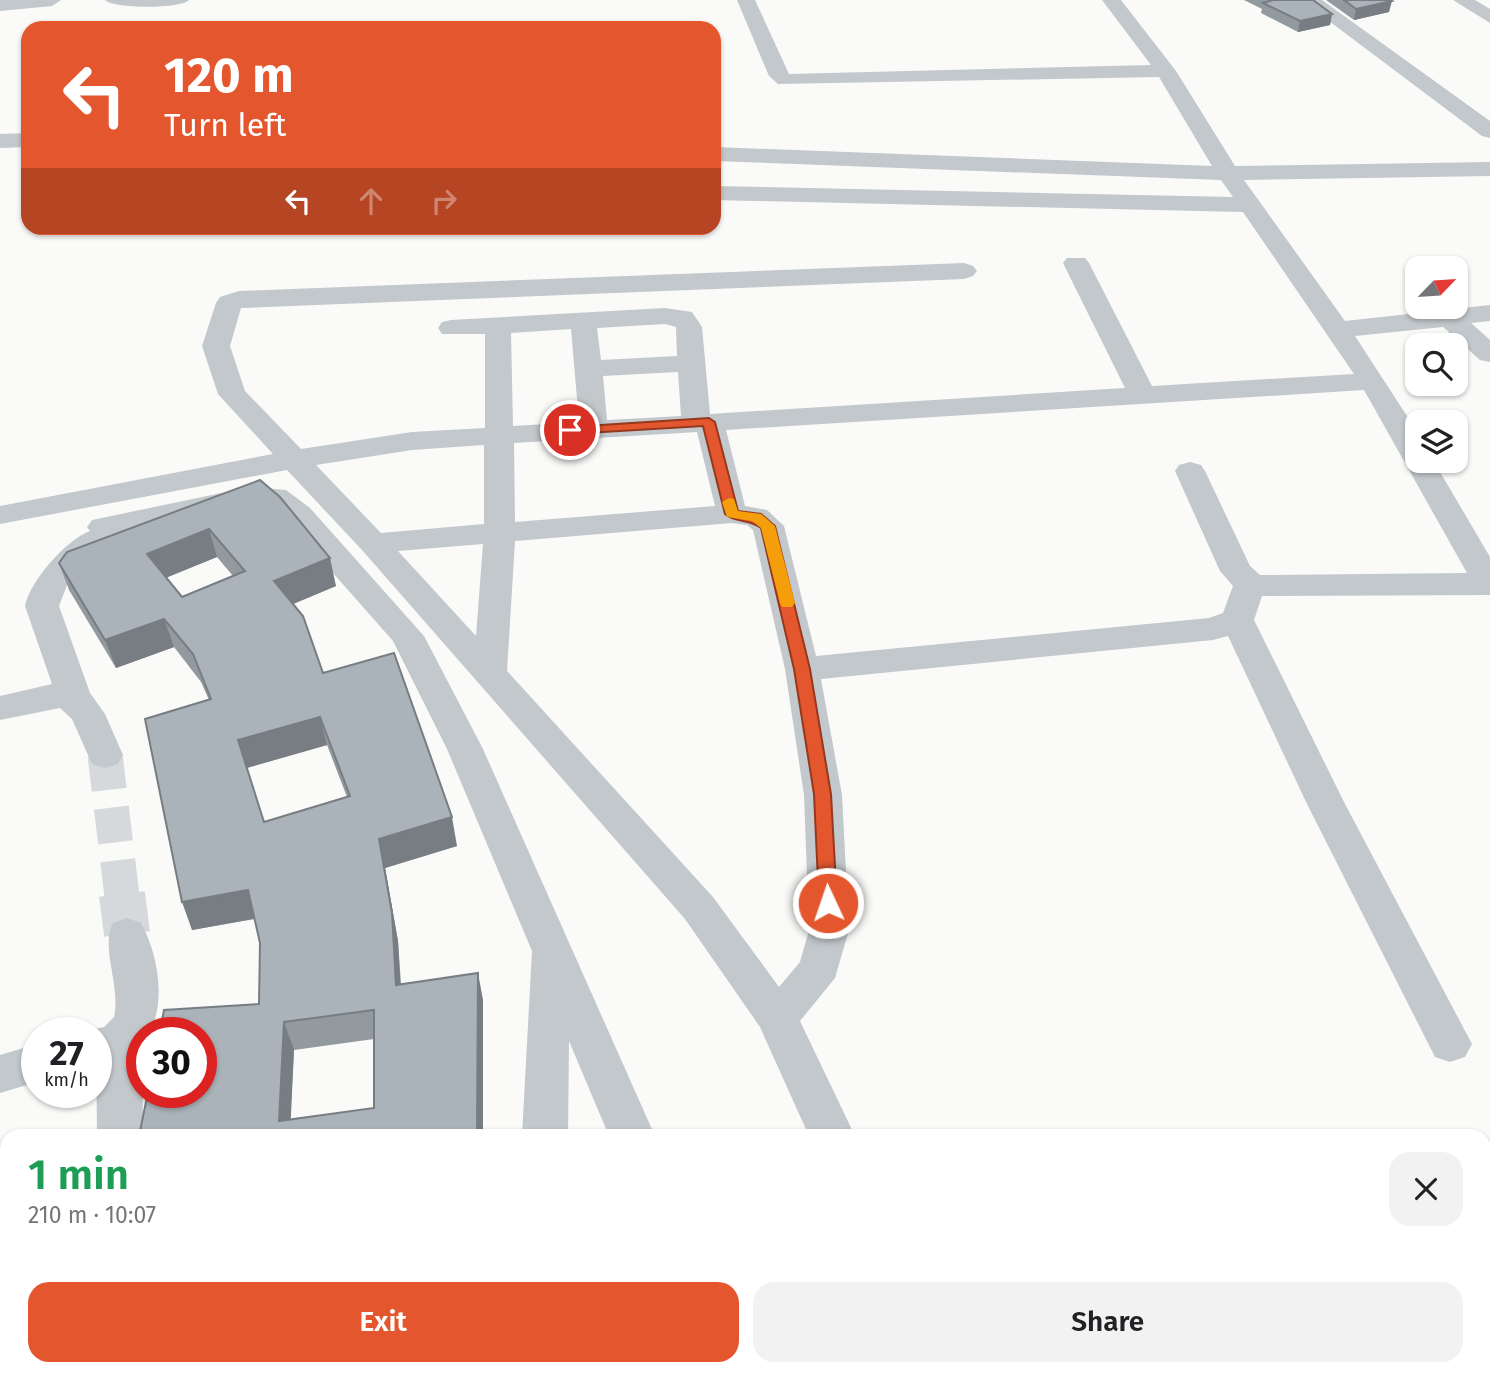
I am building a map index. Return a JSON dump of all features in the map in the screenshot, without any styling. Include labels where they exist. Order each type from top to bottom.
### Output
[{"type":"street","points":[[0,5],[52,0]]},
{"type":"street","points":[[114,0],[180,0]]},
{"type":"street","points":[[746,0],[779,76],[785,80],[1166,71]]},
{"type":"street","points":[[1111,0],[1166,71],[1228,173],[1373,381],[1405,437]]},
{"type":"street","points":[[1310,0],[1490,131]]},
{"type":"street","points":[[1462,0],[1490,18]]},
{"type":"street","points":[[0,141],[21,140]]},
{"type":"street","points":[[721,154],[1228,173],[1490,169]]},
{"type":"street","points":[[721,193],[1252,205]]},
{"type":"street","points":[[1076,263],[1142,395]]},
{"type":"street","points":[[829,1129],[777,1017],[699,908],[373,543],[232,394],[216,346],[229,303],[239,299],[964,271]]},
{"type":"street","points":[[1468,316],[1490,313]]},
{"type":"street","points":[[451,328],[665,316],[683,318],[689,327],[702,422],[732,514]]},
{"type":"street","points":[[1338,330],[1439,319]]},
{"type":"street","points":[[1449,319],[1490,354]]},
{"type":"street","points":[[583,320],[594,429]]},
{"type":"street","points":[[490,673],[500,533],[498,325]]},
{"type":"street","points":[[588,369],[692,363]]},
{"type":"street","points":[[97,513],[296,459],[412,442],[1373,381]]},
{"type":"street","points":[[1190,471],[1236,571],[1250,584],[1268,587],[1489,584],[1425,473]]},
{"type":"street","points":[[0,515],[97,513],[250,496],[275,496],[299,515],[407,636],[465,749],[629,1129]]},
{"type":"street","points":[[97,513],[88,549],[46,587],[42,606],[74,698],[92,718],[105,755]]},
{"type":"street","points":[[373,543],[732,514],[762,520],[772,535],[802,669],[822,794],[829,930],[820,966],[809,984],[777,1017]]},
{"type":"street","points":[[1250,584],[1237,620],[1325,804],[1450,1044]]},
{"type":"street","points":[[802,669],[1213,629],[1237,620]]},
{"type":"street","points":[[0,708],[54,693],[74,698]]},
{"type":"street","points":[[112,1039],[132,1024],[140,1007],[127,934]]},
{"type":"street","points":[[545,1129],[550,946]]},
{"type":"street","points":[[0,1074],[21,1068]]},
{"type":"street","points":[[112,1079],[119,1129]]},
{"type":"building","points":[[1268,0],[1313,0],[1332,14],[1300,21],[1263,3],[1270,1]]},
{"type":"building","points":[[1344,0],[1390,0],[1392,1],[1356,9]]},
{"type":"building","points":[[260,480],[280,497],[330,558],[274,581],[303,616],[323,673],[394,653],[452,817],[379,839],[392,913],[396,985],[478,973],[477,1129],[140,1129],[145,1108],[217,1108],[217,1017],[163,1017],[164,1010],[259,1004],[260,943],[248,890],[182,902],[145,719],[211,699],[193,654],[164,619],[105,640],[59,563],[67,552]],"holes":[[[209,529],[245,571],[182,597],[147,554]],[[320,717],[350,796],[264,822],[238,740]],[[374,1010],[374,1108],[279,1121],[284,1022]]]},
{"type":"tunnel","points":[[105,755],[122,896]]},
{"type":"tunnel","points":[[122,894],[127,934]]},
{"type":"slow traffic","points":[[729,502],[732,514],[756,517],[768,526],[787,603]]},
{"type":"route","points":[[570,430],[709,422],[732,514],[756,517],[768,526],[802,669],[822,794],[828,903]]}]
